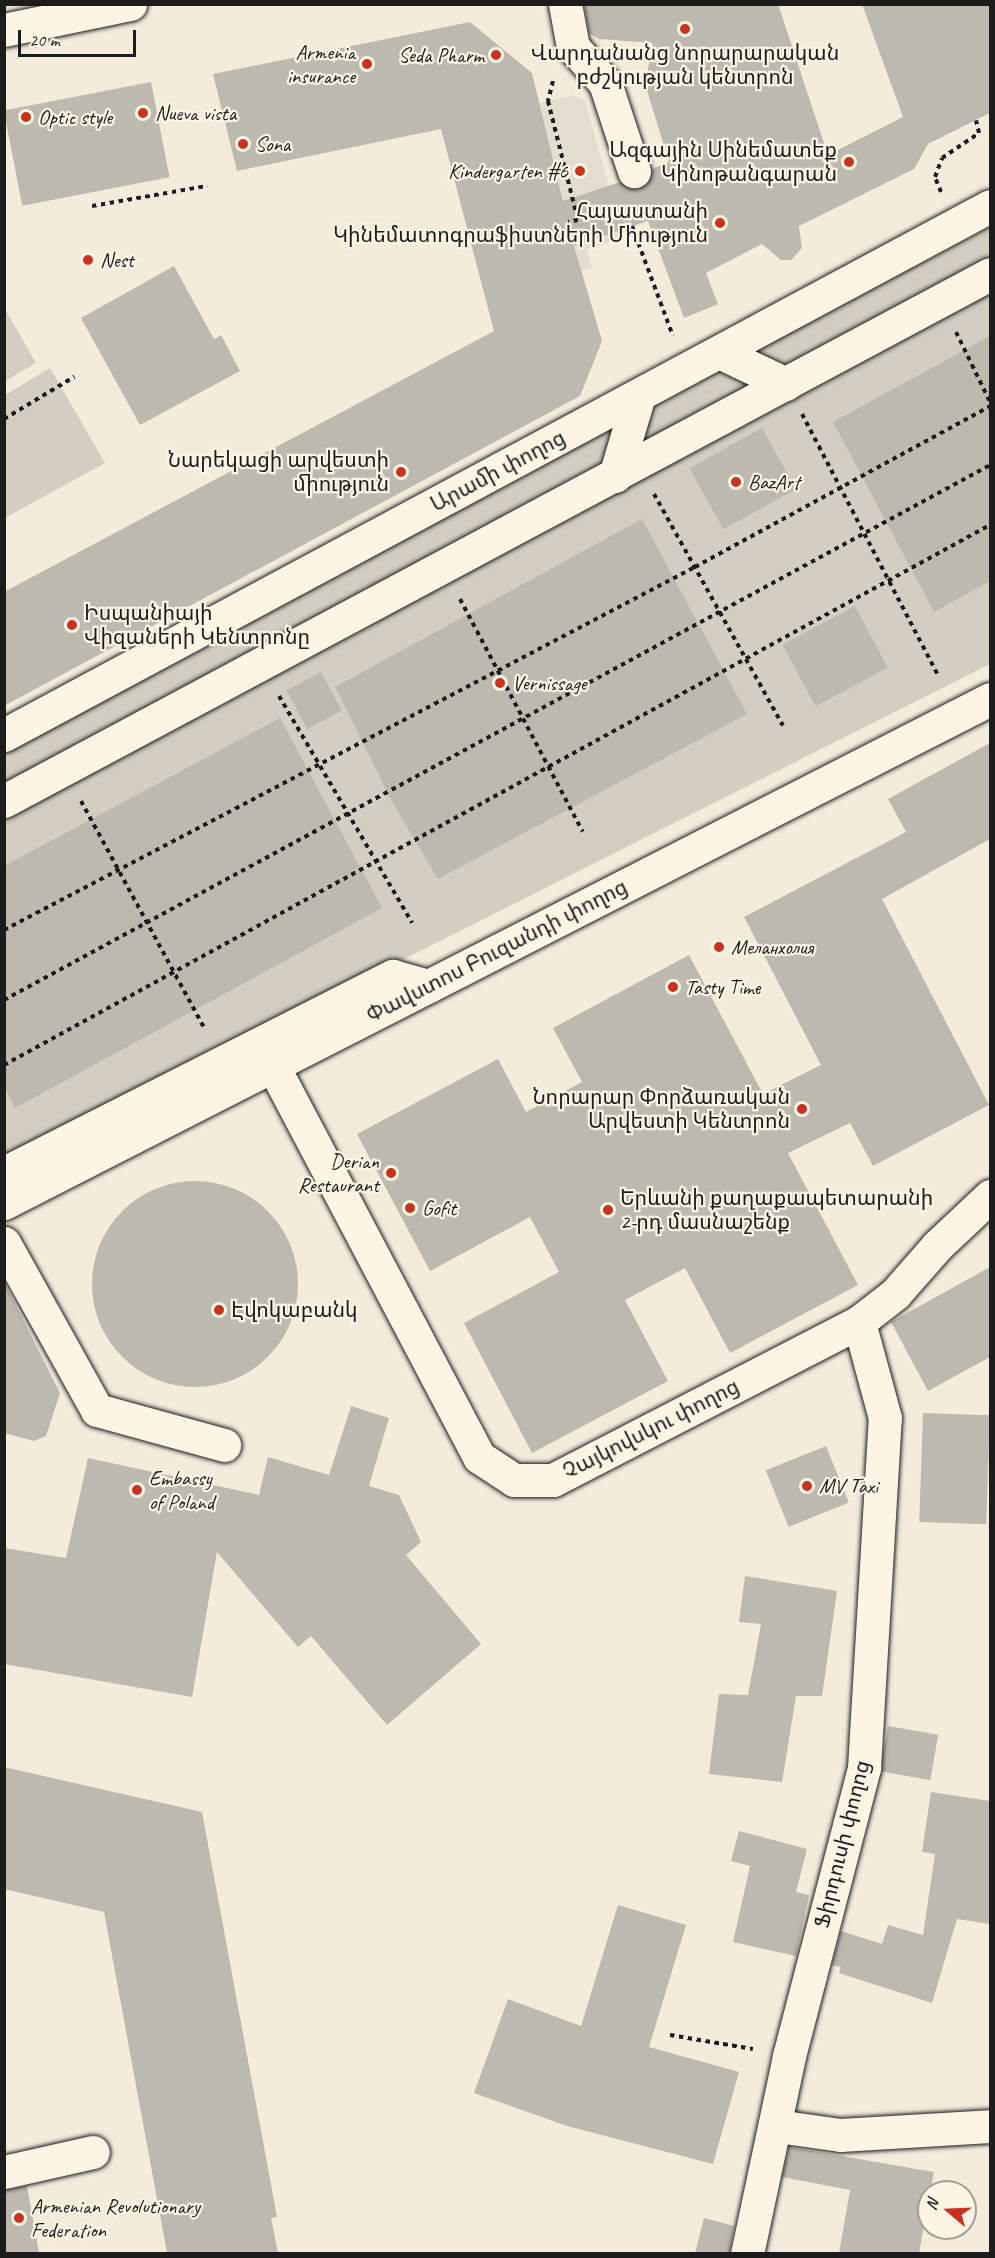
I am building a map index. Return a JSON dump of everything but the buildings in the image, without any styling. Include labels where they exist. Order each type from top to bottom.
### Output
[{"type":"street","points":[[4,30],[130,4]]},
{"type":"street","points":[[565,4],[573,47],[605,83],[634,171]]},
{"type":"street","name":"Արամի փողոց","points":[[4,735],[990,206]]},
{"type":"street","points":[[4,801],[62,768],[627,471],[990,274]]},
{"type":"street","points":[[719,352],[786,384]]},
{"type":"street","points":[[627,471],[639,395]]},
{"type":"street","name":"Փավստոս Բուզանդի փողոց","points":[[4,1203],[990,699]]},
{"type":"street","points":[[4,1173],[393,976],[429,986]]},
{"type":"street","name":"Չայկովսկու փողոց","points":[[273,1066],[479,1457],[514,1480],[553,1480],[859,1322],[895,1294],[937,1246],[990,1196]]},
{"type":"street","points":[[4,1243],[97,1410],[224,1445]]},
{"type":"street","name":"Ֆիրդուսի փողոց","points":[[747,2253],[777,2126],[789,2056],[864,1768],[885,1418],[859,1322]]},
{"type":"street","points":[[777,2126],[840,2135],[990,2126]]},
{"type":"street","points":[[4,2172],[93,2152]]},
{"type":"path","points":[[556,68],[548,101],[578,220],[568,222]]},
{"type":"path","points":[[943,195],[935,177],[942,158],[979,133],[976,120]]},
{"type":"path","points":[[92,206],[207,186]]},
{"type":"path","points":[[632,226],[673,337]]},
{"type":"path","points":[[4,930],[695,567],[990,404],[940,300]]},
{"type":"path","points":[[4,419],[74,377]]},
{"type":"path","points":[[786,384],[891,579],[939,677]]},
{"type":"path","points":[[4,1000],[990,465]]},
{"type":"path","points":[[627,471],[695,567],[783,726]]},
{"type":"path","points":[[4,1065],[990,525]]},
{"type":"path","points":[[443,567],[583,832]]},
{"type":"path","points":[[261,665],[350,813],[412,923]]},
{"type":"path","points":[[62,768],[120,869],[207,1032]]},
{"type":"path","points":[[670,2035],[789,2056]]},
{"type":"shaded area","name":"Kindergarten #6","points":[[573,95],[585,101],[624,239],[587,249],[592,268],[581,271],[539,103]]},
{"type":"shaded area","name":"Vernissage","points":[[990,227],[990,664],[5,1160],[5,747]]},
{"type":"shaded area","points":[[5,309],[36,363],[4,381]]},
{"type":"shaded area","points":[[50,368],[105,463],[5,518],[5,395]]},
{"type":"place","name":"Վարդանանց նորարարական բժշկության կենտրոն","points":[[685,29]]},
{"type":"place","name":"Seda Pharm","points":[[496,55]]},
{"type":"place","name":"Armenia insurance","points":[[367,64]]},
{"type":"place","name":"Nueva vista","points":[[143,113]]},
{"type":"place","name":"Optic style","points":[[26,117]]},
{"type":"place","name":"Sona","points":[[243,144]]},
{"type":"place","name":"Ազգային Սինեմատեք Կինոթանգարան","points":[[849,162]]},
{"type":"place","name":"Kindergarten #6","points":[[580,171]]},
{"type":"place","name":"Հայաստանի Կինեմատոգրաֆիստների Միություն","points":[[720,223]]},
{"type":"place","name":"Nest","points":[[88,260]]},
{"type":"place","name":"Նարեկացի արվեստի միություն","points":[[401,472]]},
{"type":"place","name":"BazArt","points":[[736,482]]},
{"type":"place","name":"Իսպանիայի Վիզաների Կենտրոնը","points":[[72,625]]},
{"type":"place","name":"Vernissage","points":[[500,683]]},
{"type":"place","name":"Меланхолия","points":[[719,947]]},
{"type":"place","name":"Tasty Time","points":[[673,987]]},
{"type":"place","name":"Նորարար Փորձառական Արվեստի Կենտրոն","points":[[802,1109]]},
{"type":"place","name":"Derian Restaurant","points":[[391,1173]]},
{"type":"place","name":"Gofit","points":[[410,1208]]},
{"type":"place","name":"Երևանի քաղաքապետարանի 2-րդ մասնաշենք","points":[[608,1210]]},
{"type":"place","name":"Էվոկաբանկ","points":[[219,1310]]},
{"type":"place","name":"MV Taxi","points":[[807,1486]]},
{"type":"place","name":"Embassy of Poland","points":[[137,1490]]},
{"type":"place","name":"Armenian Revolutionary Federation","points":[[19,2218]]}]
